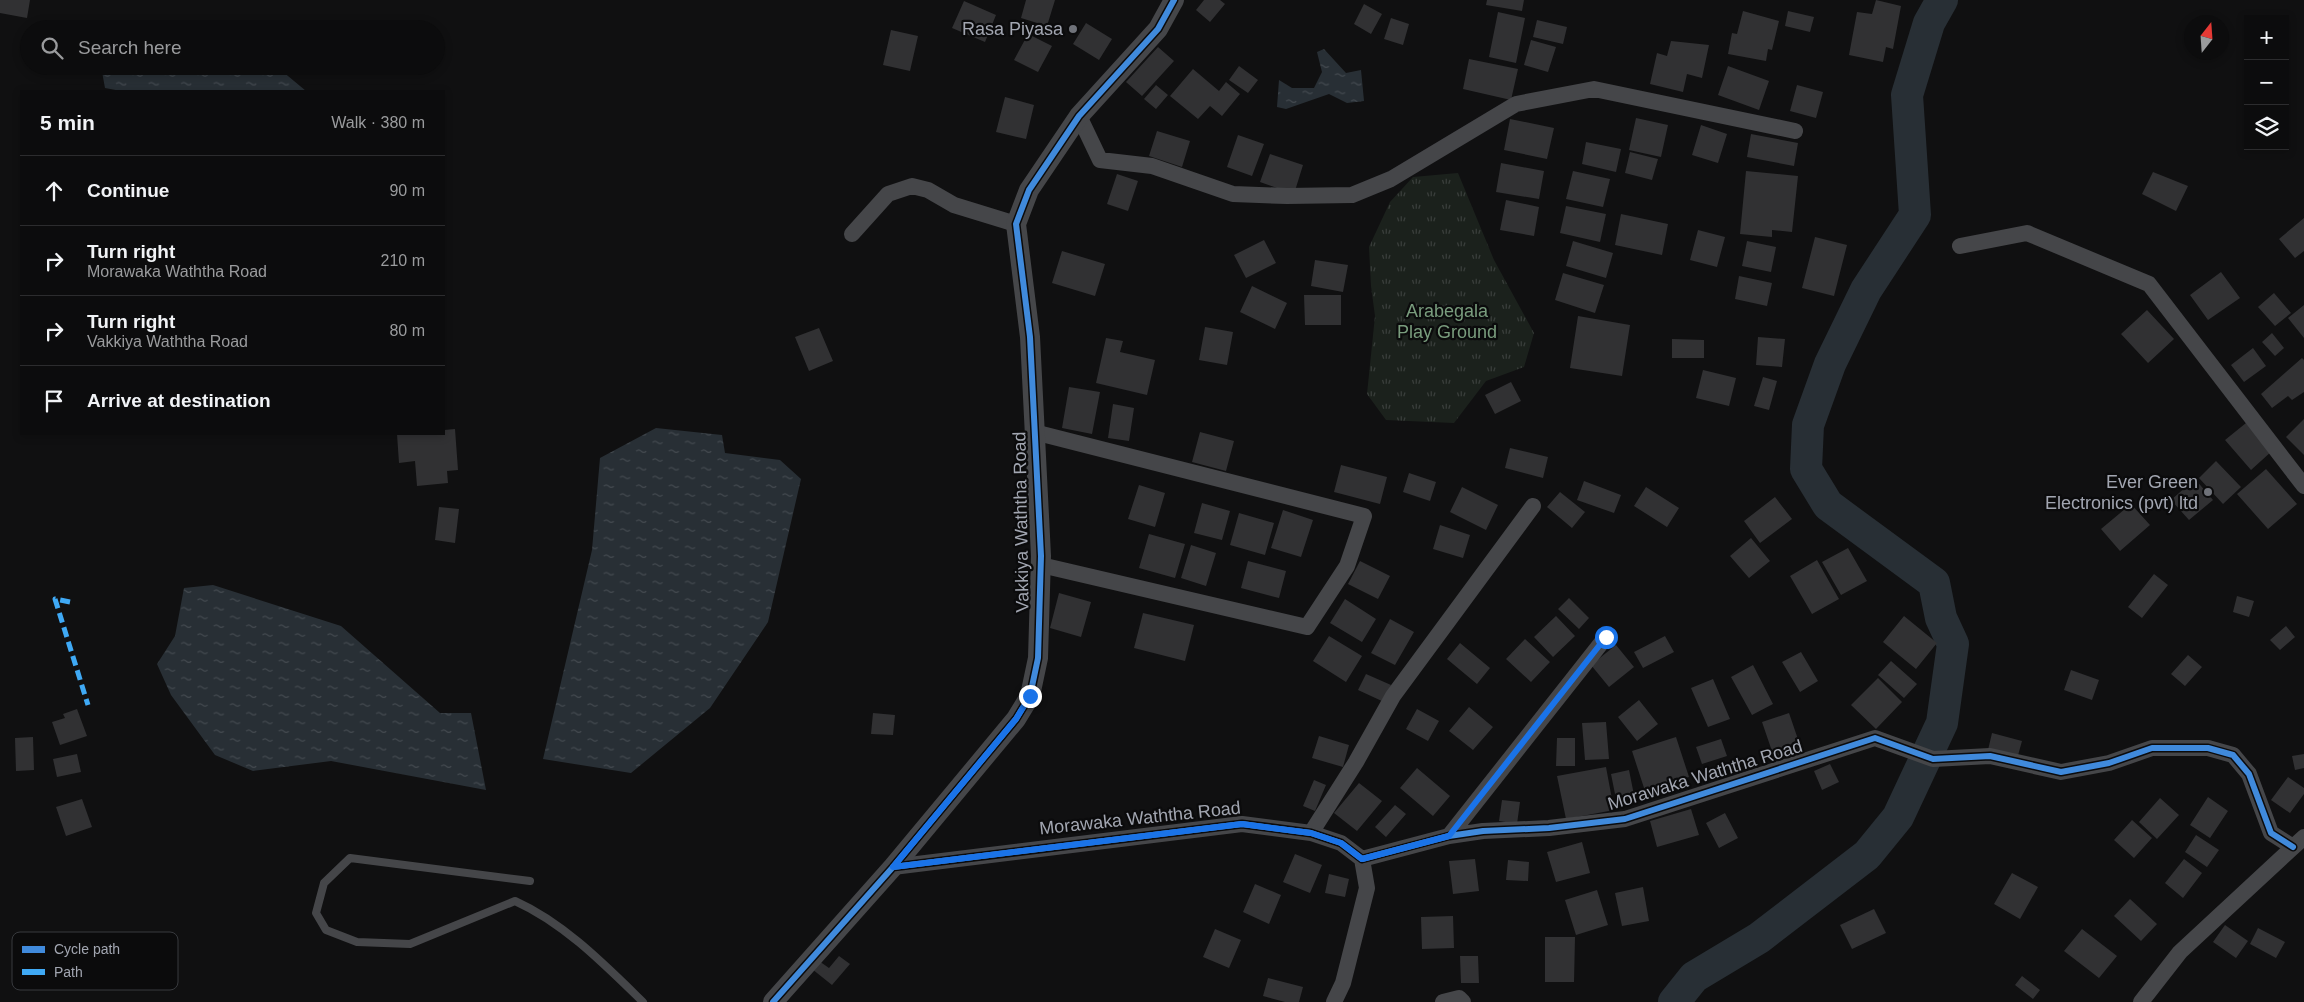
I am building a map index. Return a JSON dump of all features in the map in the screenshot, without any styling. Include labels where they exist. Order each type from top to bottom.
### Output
[{"type":"street","name":"Vakkiya Waththa Road","points":[[773,1002],[893,867],[1016,719],[1030,696],[1038,658],[1041,565],[1030,337],[1016,224],[1030,190],[1079,116],[1158,30],[1174,0]]},
{"type":"street","points":[[1079,116],[1100,160],[1152,166],[1233,194],[1287,196],[1352,195],[1391,179],[1516,104],[1594,89],[1795,131]]},
{"type":"street","points":[[852,234],[888,194],[912,186],[928,190],[954,205],[1016,224]]},
{"type":"street","points":[[1960,246],[2027,233],[2149,284],[2304,486]]},
{"type":"street","points":[[1034,432],[1364,516],[1347,566],[1307,627],[1041,565]]},
{"type":"street","points":[[1311,833],[1356,762],[1393,696],[1533,506]]},
{"type":"street","points":[[1449,836],[1606,637]]},
{"type":"street","name":"Morawaka Waththa Road","points":[[893,867],[1242,824],[1311,833],[1341,843],[1362,859],[1449,836],[1484,830],[1549,828],[1625,819],[1875,738],[1933,759],[1990,756],[2062,772],[2109,763],[2152,748],[2208,748],[2233,755],[2249,774],[2271,833],[2298,842]]},
{"type":"street","points":[[2141,1002],[2180,952],[2298,842]]},
{"type":"street","points":[[1334,1002],[1343,983],[1367,888],[1362,859]]},
{"type":"street","points":[[1443,1002],[1459,998],[1463,1002]]},
{"type":"lane","points":[[530,881],[350,858],[324,884],[316,913],[326,930],[357,942],[410,944],[515,901],[537,911],[604,964],[643,1002]]},
{"type":"green space","name":"Arabegala Play Ground","points":[[1458,173],[1494,260],[1534,333],[1524,367],[1486,381],[1454,423],[1386,420],[1367,394],[1375,316],[1369,247],[1390,202],[1413,177]]},
{"type":"water","points":[[1324,49],[1346,73],[1361,70],[1364,101],[1347,103],[1329,94],[1286,109],[1277,107],[1279,80],[1292,88],[1314,88],[1322,72],[1317,52]]},
{"type":"water","points":[[103,75],[287,75],[305,90],[116,90],[105,88]]},
{"type":"water","points":[[656,428],[722,435],[725,453],[780,460],[801,479],[768,622],[710,708],[631,773],[543,759],[592,550],[600,458]]},
{"type":"water","points":[[213,585],[341,626],[440,713],[471,713],[486,790],[331,761],[253,771],[215,755],[171,695],[157,664],[175,636],[184,588]]},
{"type":"building","points":[[0,0],[30,0],[27,18],[0,13]]},
{"type":"building","points":[[1026,0],[1055,0],[1047,26],[1021,18]]},
{"type":"building","points":[[1204,0],[1220,0],[1225,4],[1210,22],[1196,10]]},
{"type":"building","points":[[1487,0],[1524,0],[1522,11],[1486,5]]},
{"type":"building","points":[[1876,0],[1901,6],[1893,49],[1886,47],[1883,62],[1849,55],[1857,12],[1872,14]]},
{"type":"building","points":[[964,1],[996,15],[985,42],[952,28]]},
{"type":"building","points":[[1364,4],[1382,14],[1371,34],[1354,24]]},
{"type":"building","points":[[1743,11],[1779,21],[1772,50],[1768,49],[1766,61],[1728,54],[1732,33],[1737,34]]},
{"type":"building","points":[[1788,11],[1814,17],[1810,32],[1785,26]]},
{"type":"building","points":[[1498,12],[1525,18],[1516,63],[1489,57]]},
{"type":"building","points":[[1391,18],[1409,24],[1403,45],[1384,39]]},
{"type":"building","points":[[1537,20],[1567,27],[1563,44],[1533,37]]},
{"type":"building","points":[[1086,23],[1112,39],[1099,60],[1073,44]]},
{"type":"building","points":[[891,30],[918,36],[910,71],[883,65]]},
{"type":"building","points":[[1028,34],[1052,46],[1038,72],[1014,60]]},
{"type":"building","points":[[1531,40],[1556,47],[1548,72],[1524,65]]},
{"type":"building","points":[[1671,41],[1709,45],[1702,78],[1687,74],[1683,92],[1650,84],[1657,53],[1667,56]]},
{"type":"building","points":[[1158,47],[1174,61],[1142,96],[1126,82]]},
{"type":"building","points":[[1469,59],[1518,69],[1511,100],[1463,89]]},
{"type":"building","points":[[1239,66],[1258,80],[1248,93],[1229,80]]},
{"type":"building","points":[[1728,66],[1769,81],[1759,110],[1718,95]]},
{"type":"building","points":[[1193,69],[1219,91],[1226,82],[1240,94],[1222,116],[1210,106],[1198,119],[1170,96]]},
{"type":"building","points":[[1156,85],[1168,95],[1156,109],[1144,99]]},
{"type":"building","points":[[1797,85],[1823,92],[1816,118],[1790,111]]},
{"type":"building","points":[[1005,97],[1034,105],[1026,139],[996,132]]},
{"type":"building","points":[[1636,118],[1668,125],[1661,157],[1629,150]]},
{"type":"building","points":[[1510,119],[1554,128],[1547,159],[1504,150]]},
{"type":"building","points":[[1701,125],[1727,134],[1718,163],[1692,155]]},
{"type":"building","points":[[1157,131],[1190,141],[1182,167],[1149,156]]},
{"type":"building","points":[[1751,134],[1798,143],[1794,166],[1747,157]]},
{"type":"building","points":[[1238,135],[1264,144],[1252,176],[1227,167]]},
{"type":"building","points":[[1586,142],[1621,149],[1616,172],[1582,164]]},
{"type":"building","points":[[1630,152],[1658,159],[1652,180],[1625,173]]},
{"type":"building","points":[[1270,154],[1303,165],[1294,194],[1260,182]]},
{"type":"building","points":[[1501,163],[1544,171],[1539,199],[1496,192]]},
{"type":"building","points":[[1573,171],[1610,179],[1603,207],[1566,199]]},
{"type":"building","points":[[1746,171],[1798,176],[1792,232],[1772,230],[1772,237],[1740,234]]},
{"type":"building","points":[[2153,172],[2188,186],[2176,211],[2142,194]]},
{"type":"building","points":[[1117,174],[1138,181],[1128,211],[1107,204]]},
{"type":"building","points":[[1506,200],[1539,207],[1534,236],[1500,230]]},
{"type":"building","points":[[1566,206],[1606,214],[1600,242],[1560,233]]},
{"type":"building","points":[[1621,214],[1668,224],[1662,255],[1615,245]]},
{"type":"building","points":[[2304,218],[2304,251],[2295,258],[2279,239]]},
{"type":"building","points":[[1698,230],[1725,237],[1717,267],[1690,260]]},
{"type":"building","points":[[1815,237],[1847,245],[1834,296],[1802,288]]},
{"type":"building","points":[[1264,240],[1276,263],[1246,278],[1234,255]]},
{"type":"building","points":[[1573,241],[1613,253],[1606,278],[1566,266]]},
{"type":"building","points":[[1747,241],[1776,247],[1771,272],[1742,266]]},
{"type":"building","points":[[1062,251],[1105,264],[1095,296],[1052,283]]},
{"type":"building","points":[[1315,260],[1348,265],[1343,292],[1311,286]]},
{"type":"building","points":[[2221,272],[2240,298],[2208,320],[2190,295]]},
{"type":"building","points":[[1563,273],[1604,285],[1595,313],[1555,300]]},
{"type":"building","points":[[1739,276],[1772,283],[1767,306],[1735,299]]},
{"type":"building","points":[[1252,286],[1287,303],[1275,329],[1240,312]]},
{"type":"building","points":[[2274,293],[2291,313],[2275,326],[2258,307]]},
{"type":"building","points":[[1304,295],[1341,295],[1341,325],[1305,325]]},
{"type":"building","points":[[2304,305],[2304,338],[2288,318]]},
{"type":"building","points":[[2147,310],[2174,339],[2148,363],[2121,334]]},
{"type":"building","points":[[1578,316],[1630,325],[1622,376],[1570,368]]},
{"type":"building","points":[[1205,327],[1233,332],[1227,365],[1199,360]]},
{"type":"building","points":[[819,328],[833,361],[809,371],[795,337]]},
{"type":"building","points":[[2272,333],[2284,348],[2275,356],[2262,342]]},
{"type":"building","points":[[1758,337],[1785,339],[1782,367],[1756,365]]},
{"type":"building","points":[[1106,338],[1123,341],[1120,352],[1155,360],[1147,395],[1096,383]]},
{"type":"building","points":[[1672,339],[1704,340],[1704,358],[1672,358]]},
{"type":"building","points":[[2253,348],[2266,366],[2244,382],[2231,365]]},
{"type":"building","points":[[2302,358],[2304,360],[2304,392],[2292,400],[2288,396],[2272,408],[2261,394]]},
{"type":"building","points":[[1703,370],[1736,378],[1729,406],[1696,398]]},
{"type":"building","points":[[1763,377],[1777,381],[1769,410],[1754,406]]},
{"type":"building","points":[[1511,382],[1521,401],[1495,414],[1485,395]]},
{"type":"building","points":[[1069,387],[1100,392],[1092,434],[1062,428]]},
{"type":"building","points":[[1113,404],[1134,408],[1129,441],[1108,438]]},
{"type":"building","points":[[2304,419],[2304,455],[2286,437]]},
{"type":"building","points":[[2246,423],[2272,451],[2251,470],[2225,440]]},
{"type":"building","points":[[455,429],[458,470],[447,471],[448,483],[417,486],[415,461],[399,463],[397,435],[445,435],[445,430]]},
{"type":"building","points":[[1200,432],[1234,441],[1226,471],[1192,462]]},
{"type":"building","points":[[1510,448],[1548,457],[1543,478],[1505,468]]},
{"type":"building","points":[[2216,461],[2241,487],[2223,504],[2199,478]]},
{"type":"building","points":[[1341,465],[1387,477],[1380,504],[1334,492]]},
{"type":"building","points":[[2266,469],[2297,504],[2268,529],[2237,494]]},
{"type":"building","points":[[1409,473],[1436,482],[1430,501],[1403,492]]},
{"type":"building","points":[[2195,479],[2213,500],[2189,520],[2171,500]]},
{"type":"building","points":[[1584,481],[1621,495],[1614,513],[1577,500]]},
{"type":"building","points":[[1139,485],[1165,493],[1155,527],[1128,519]]},
{"type":"building","points":[[1462,487],[1498,505],[1486,530],[1450,512]]},
{"type":"building","points":[[1646,487],[1679,508],[1667,527],[1634,506]]},
{"type":"building","points":[[1560,492],[1585,512],[1572,528],[1547,507]]},
{"type":"building","points":[[1775,497],[1792,519],[1760,543],[1744,521]]},
{"type":"building","points":[[1202,503],[1230,511],[1222,540],[1194,533]]},
{"type":"building","points":[[2131,504],[2150,525],[2120,551],[2101,529]]},
{"type":"building","points":[[439,507],[459,509],[455,543],[435,540]]},
{"type":"building","points":[[1283,510],[1313,520],[1301,557],[1271,548]]},
{"type":"building","points":[[1239,513],[1274,523],[1265,555],[1230,545]]},
{"type":"building","points":[[1440,525],[1470,535],[1463,558],[1433,549]]},
{"type":"building","points":[[1149,534],[1185,544],[1175,578],[1139,568]]},
{"type":"building","points":[[1751,538],[1770,561],[1749,578],[1730,556]]},
{"type":"building","points":[[1191,545],[1216,553],[1206,586],[1181,578]]},
{"type":"building","points":[[1848,548],[1867,581],[1841,595],[1822,562]]},
{"type":"building","points":[[1817,560],[1839,599],[1812,614],[1790,576]]},
{"type":"building","points":[[1248,561],[1286,571],[1279,598],[1241,588]]},
{"type":"building","points":[[1360,561],[1390,576],[1378,599],[1348,584]]},
{"type":"building","points":[[2154,574],[2168,585],[2142,618],[2128,607]]},
{"type":"building","points":[[1059,593],[1091,602],[1081,637],[1050,628]]},
{"type":"building","points":[[2237,596],[2254,601],[2249,617],[2233,612]]},
{"type":"building","points":[[1569,598],[1589,618],[1579,629],[1558,609]]},
{"type":"building","points":[[1345,599],[1376,619],[1362,642],[1330,623]]},
{"type":"building","points":[[1143,613],[1194,625],[1185,661],[1134,648]]},
{"type":"building","points":[[1556,616],[1575,636],[1553,657],[1534,637]]},
{"type":"building","points":[[1904,616],[1937,643],[1916,669],[1883,642]]},
{"type":"building","points":[[1390,619],[1414,632],[1395,665],[1371,653]]},
{"type":"building","points":[[2286,626],[2295,637],[2280,650],[2270,640]]},
{"type":"building","points":[[1329,636],[1362,656],[1346,682],[1313,661]]},
{"type":"building","points":[[1665,636],[1674,652],[1643,668],[1634,652]]},
{"type":"building","points":[[1525,639],[1550,662],[1531,682],[1506,659]]},
{"type":"building","points":[[1460,643],[1490,668],[1477,684],[1447,659]]},
{"type":"building","points":[[1616,645],[1634,667],[1609,687],[1591,665]]},
{"type":"building","points":[[1801,652],[1818,681],[1800,692],[1782,662]]},
{"type":"building","points":[[2188,655],[2202,667],[2185,686],[2171,674]]},
{"type":"building","points":[[1891,661],[1917,684],[1904,698],[1878,675]]},
{"type":"building","points":[[1753,665],[1773,704],[1752,715],[1731,677]]},
{"type":"building","points":[[2071,670],[2099,680],[2092,700],[2064,690]]},
{"type":"building","points":[[1366,674],[1391,685],[1384,702],[1358,690]]},
{"type":"building","points":[[1878,678],[1902,702],[1876,729],[1851,705]]},
{"type":"building","points":[[1713,679],[1730,719],[1708,727],[1691,688]]},
{"type":"building","points":[[1639,700],[1658,724],[1637,741],[1618,717]]},
{"type":"building","points":[[1469,707],[1493,727],[1473,750],[1449,731]]},
{"type":"building","points":[[77,709],[87,736],[60,745],[52,722],[65,718],[63,714]]},
{"type":"building","points":[[1417,709],[1439,721],[1428,741],[1406,729]]},
{"type":"building","points":[[873,713],[895,715],[893,735],[871,734]]},
{"type":"building","points":[[1789,713],[1802,751],[1775,760],[1762,722]]},
{"type":"building","points":[[1606,722],[1609,759],[1585,760],[1582,723]]},
{"type":"building","points":[[1992,733],[2022,741],[2017,759],[1988,750]]},
{"type":"building","points":[[1319,736],[1349,745],[1343,767],[1312,758]]},
{"type":"building","points":[[33,737],[34,770],[16,771],[15,738]]},
{"type":"building","points":[[1676,737],[1689,777],[1645,791],[1632,751]]},
{"type":"building","points":[[1557,738],[1575,738],[1575,766],[1556,766]]},
{"type":"building","points":[[1721,739],[1727,756],[1702,764],[1696,747]]},
{"type":"building","points":[[77,754],[81,772],[57,777],[53,759]]},
{"type":"building","points":[[2304,754],[2304,768],[2295,770],[2292,756]]},
{"type":"building","points":[[1830,764],[1839,782],[1822,790],[1814,771]]},
{"type":"building","points":[[1606,767],[1614,810],[1566,819],[1557,776]]},
{"type":"building","points":[[1417,768],[1450,796],[1433,816],[1400,788]]},
{"type":"building","points":[[1629,770],[1634,795],[1616,799],[1611,774]]},
{"type":"building","points":[[2288,777],[2304,788],[2304,794],[2290,813],[2271,800]]},
{"type":"building","points":[[1314,780],[1326,785],[1315,811],[1303,806]]},
{"type":"building","points":[[1359,783],[1382,801],[1357,831],[1334,813]]},
{"type":"building","points":[[2208,797],[2228,811],[2210,838],[2190,825]]},
{"type":"building","points":[[2160,798],[2179,815],[2157,839],[2139,822]]},
{"type":"building","points":[[82,799],[92,827],[66,836],[56,807]]},
{"type":"building","points":[[1502,800],[1520,802],[1517,824],[1499,821]]},
{"type":"building","points":[[1395,805],[1406,814],[1386,837],[1375,827]]},
{"type":"building","points":[[1691,809],[1699,835],[1657,847],[1650,821]]},
{"type":"building","points":[[1725,813],[1738,838],[1719,848],[1706,823]]},
{"type":"building","points":[[2132,820],[2152,838],[2134,858],[2114,840]]},
{"type":"building","points":[[2196,835],[2219,850],[2207,867],[2185,852]]},
{"type":"building","points":[[1582,842],[1590,873],[1556,882],[1547,852]]},
{"type":"building","points":[[1295,854],[1322,865],[1310,893],[1283,882]]},
{"type":"building","points":[[1475,859],[1479,891],[1453,894],[1449,861]]},
{"type":"building","points":[[2184,859],[2202,873],[2183,898],[2165,883]]},
{"type":"building","points":[[1508,860],[1529,862],[1528,881],[1506,880]]},
{"type":"building","points":[[2012,873],[2038,887],[2020,919],[1994,904]]},
{"type":"building","points":[[1329,874],[1349,879],[1345,897],[1325,893]]},
{"type":"building","points":[[1255,884],[1281,895],[1269,924],[1243,912]]},
{"type":"building","points":[[1643,887],[1649,921],[1622,926],[1615,893]]},
{"type":"building","points":[[1597,890],[1608,925],[1576,935],[1565,900]]},
{"type":"building","points":[[2130,899],[2157,924],[2141,941],[2114,916]]},
{"type":"building","points":[[1874,909],[1886,933],[1852,949],[1840,925]]},
{"type":"building","points":[[1453,916],[1454,948],[1422,949],[1421,917]]},
{"type":"building","points":[[2225,925],[2248,941],[2236,958],[2213,942]]},
{"type":"building","points":[[2258,928],[2285,942],[2276,958],[2250,944]]},
{"type":"building","points":[[1215,929],[1241,940],[1229,968],[1203,957]]},
{"type":"building","points":[[2082,929],[2117,956],[2099,978],[2064,951]]},
{"type":"building","points":[[1545,937],[1575,937],[1574,982],[1545,982]]},
{"type":"building","points":[[839,956],[850,964],[832,985],[812,969],[819,961],[829,968]]},
{"type":"building","points":[[1460,956],[1478,956],[1479,983],[1461,983]]},
{"type":"building","points":[[2022,976],[2040,990],[2033,999],[2015,985]]},
{"type":"building","points":[[1268,978],[1303,987],[1299,1002],[1285,1002],[1263,996]]},
{"type":"waterway","points":[[1674,1002],[1694,977],[1759,938],[1867,855],[1898,817],[1942,723],[1953,644],[1941,618],[1934,583],[1828,505],[1806,469],[1808,425],[1830,364],[1866,290],[1915,215],[1907,95],[1929,23],[1942,0]]},
{"type":"marked path","points":[[70,602],[55,599],[88,705]]},
{"type":"cycle path","points":[[773,1002],[893,867],[1016,719],[1030,696],[1038,658],[1041,556],[1030,337],[1016,224],[1029,190],[1079,116],[1158,29],[1174,0]]},
{"type":"cycle path","points":[[893,867],[1242,824],[1311,833],[1341,843],[1362,859],[1449,836],[1483,831],[1549,828],[1625,819],[1875,738],[1933,759],[1990,756],[2061,772],[2109,763],[2152,748],[2208,748],[2233,755],[2249,774],[2271,833],[2293,847]]},
{"type":"place","name":"Rasa Piyasa","points":[[1073,29]]},
{"type":"place","name":"Ever Green Electronics (pvt) ltd","points":[[2208,492]]},
{"type":"route","points":[[1030,696],[1016,719],[893,867],[1242,824],[1311,833],[1341,843],[1362,859],[1449,836],[1606,637]]}]
